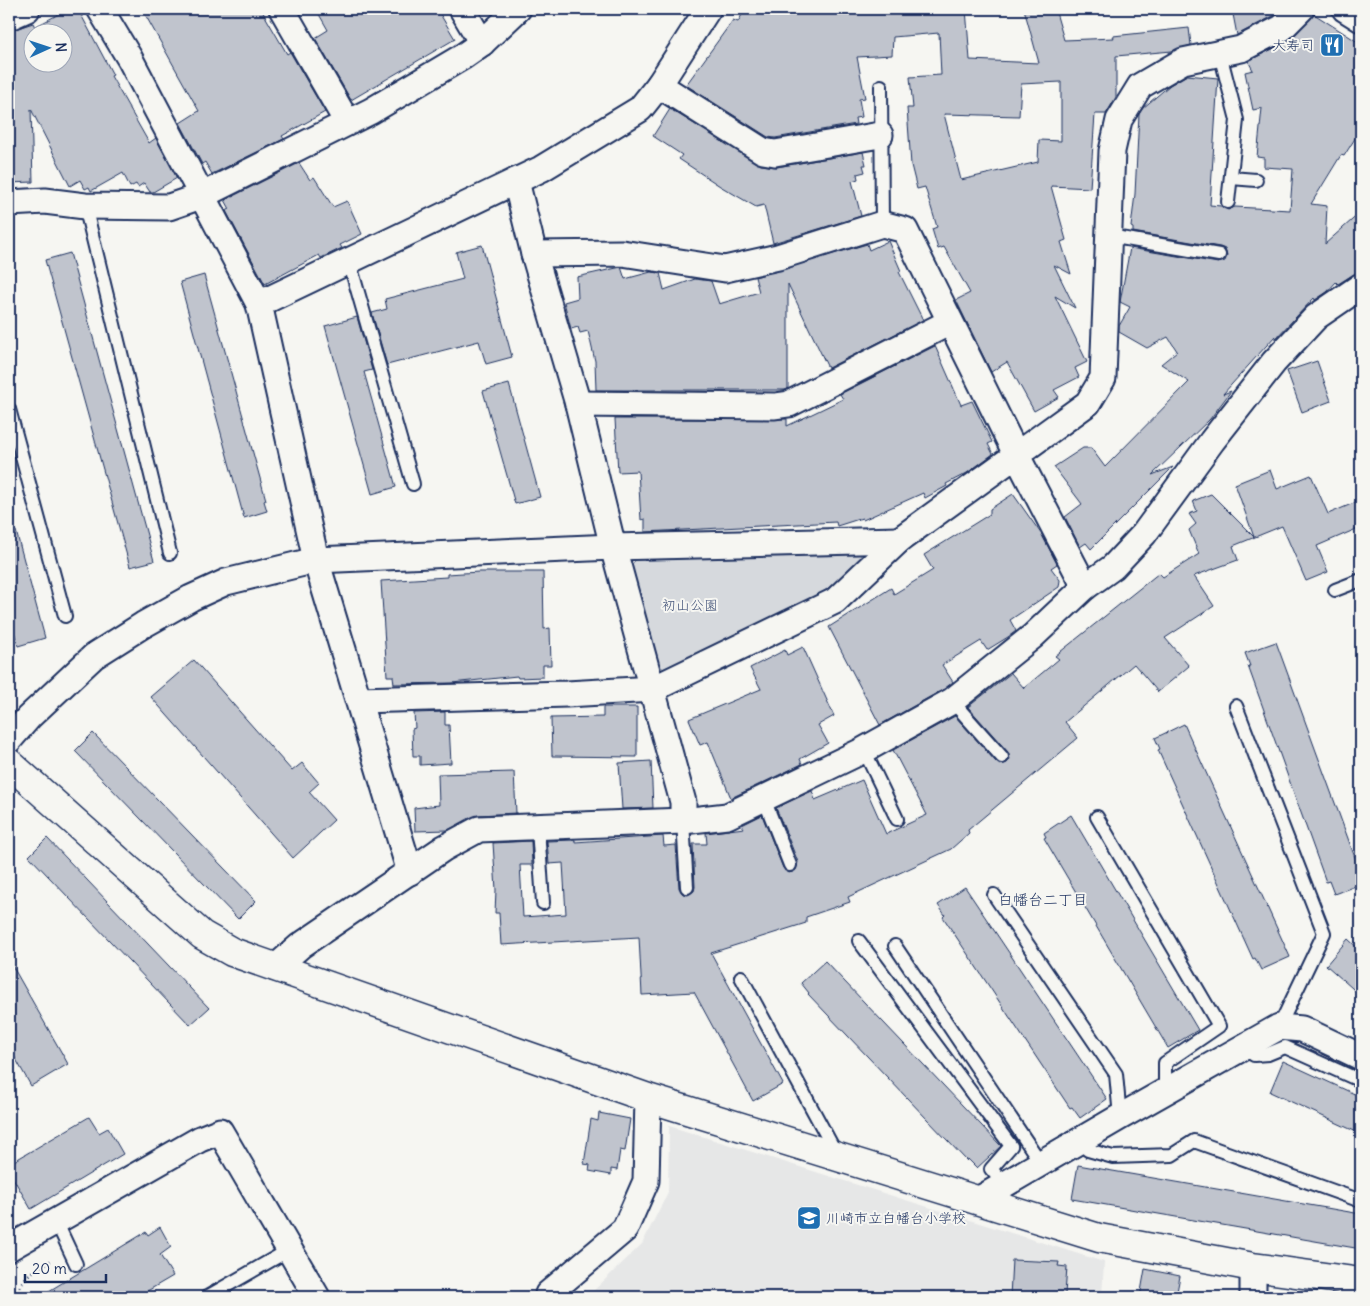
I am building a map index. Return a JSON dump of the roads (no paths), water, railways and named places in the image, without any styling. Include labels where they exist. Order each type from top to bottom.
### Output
[{"type":"street","points":[[9,17],[27,9]]},
{"type":"street","points":[[100,9],[130,59],[259,304],[316,560],[410,872]]},
{"type":"street","points":[[282,9],[348,122]]},
{"type":"street","points":[[462,9],[482,43]]},
{"type":"street","points":[[10,205],[45,201],[85,206],[169,207],[201,196],[348,122],[454,62],[482,43],[518,9]]},
{"type":"street","points":[[259,304],[541,169],[640,109],[659,85],[708,9]]},
{"type":"street","points":[[359,700],[567,694],[653,688],[835,601],[899,540],[1088,403],[1103,378],[1112,151],[1119,120],[1140,86],[1183,60],[1241,49],[1282,28],[1301,9]]},
{"type":"street","points":[[1346,9],[1361,19]]},
{"type":"street","points":[[659,85],[763,151],[775,153],[880,135]]},
{"type":"street","points":[[516,180],[534,254],[578,404],[613,547],[683,802],[683,821]]},
{"type":"street","points":[[534,254],[622,252],[725,269],[778,257],[882,224],[905,230],[1017,456],[1085,587]]},
{"type":"street","points":[[276,968],[300,946],[444,848],[479,830],[683,821],[728,816],[864,750],[952,701],[1033,636],[1085,587],[1114,567],[1144,534],[1212,441],[1274,362],[1316,317],[1361,286]]},
{"type":"street","points":[[578,404],[775,406],[790,404],[950,322]]},
{"type":"street","points":[[9,740],[29,717],[94,656],[151,621],[191,598],[226,582],[316,560],[613,547],[899,540]]},
{"type":"street","points":[[9,763],[202,935],[232,952],[648,1098],[1099,1238],[1253,1267],[1361,1282]]},
{"type":"street","points":[[978,1200],[1164,1091],[1279,1027],[1302,1029],[1361,1056]]},
{"type":"street","points":[[548,1294],[625,1229],[646,1181],[648,1098]]},
{"type":"street","points":[[9,1248],[200,1139],[220,1131],[317,1297]]},
{"type":"street","points":[[1253,1267],[1253,1297]]},
{"type":"lane","points":[[1220,54],[1237,120],[1228,202]]},
{"type":"lane","points":[[880,86],[882,224]]},
{"type":"lane","points":[[1231,178],[1256,180]]},
{"type":"lane","points":[[85,206],[170,554]]},
{"type":"lane","points":[[1109,236],[1219,255]]},
{"type":"lane","points":[[349,261],[413,484]]},
{"type":"lane","points":[[9,409],[65,616]]},
{"type":"lane","points":[[1335,590],[1361,580]]},
{"type":"lane","points":[[952,701],[1002,757]]},
{"type":"lane","points":[[1236,706],[1324,933],[1279,1027]]},
{"type":"lane","points":[[864,750],[897,819]]},
{"type":"lane","points":[[764,799],[790,865]]},
{"type":"lane","points":[[1098,817],[1219,1026],[1165,1063],[1164,1091]]},
{"type":"lane","points":[[683,821],[687,886]]},
{"type":"lane","points":[[538,828],[543,903]]},
{"type":"lane","points":[[994,894],[1116,1074],[1120,1117]]},
{"type":"lane","points":[[859,941],[1011,1146],[991,1169],[1004,1184]]},
{"type":"lane","points":[[895,946],[1041,1163]]},
{"type":"lane","points":[[741,977],[838,1156]]},
{"type":"lane","points":[[1244,1047],[1254,1055],[1268,1054],[1285,1047],[1361,1080]]},
{"type":"lane","points":[[1078,1141],[1088,1150],[1113,1157],[1172,1155],[1194,1141],[1361,1201]]},
{"type":"lane","points":[[56,1221],[76,1264]]},
{"type":"lane","points":[[207,1297],[289,1250]]},
{"type":"place","name":"大寿司","points":[[1332,45]]},
{"type":"place","name":"川崎市立白幡台小学校","points":[[809,1218]]},
{"type":"district","name":"白幡台二丁目","points":[[1043,899]]},
{"type":"park label","name":"初山公園","points":[[690,605]]}]
